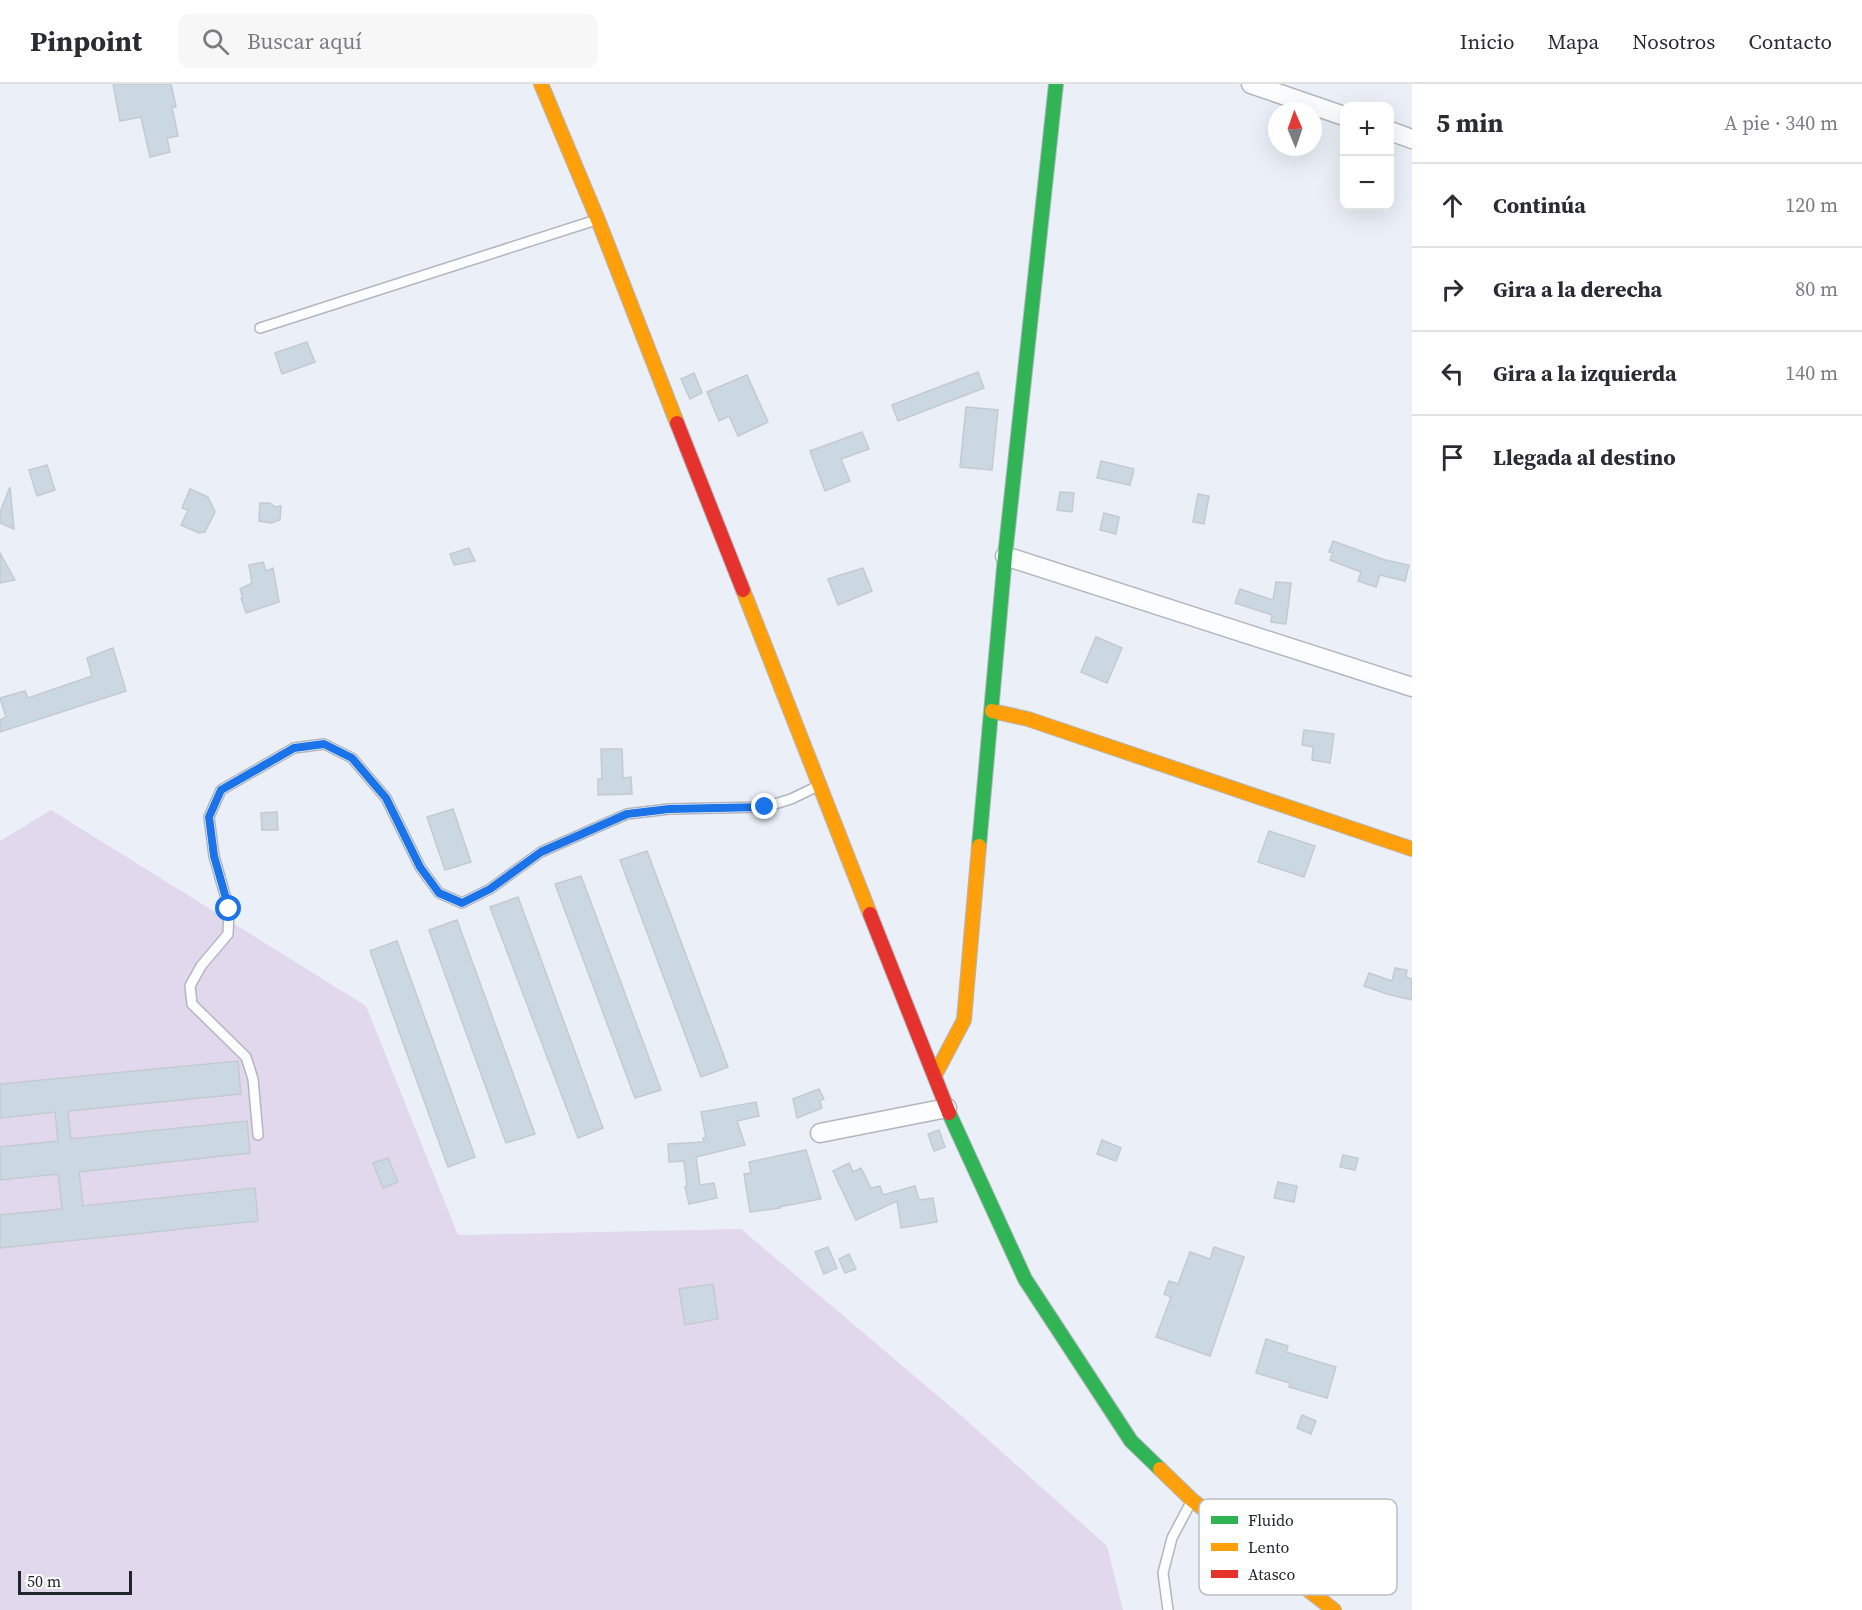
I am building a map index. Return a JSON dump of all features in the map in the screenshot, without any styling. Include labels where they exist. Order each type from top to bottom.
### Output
[{"type":"main road","points":[[541,84],[598,220],[947,1108],[1025,1279],[1131,1441],[1199,1505]]},
{"type":"main road","points":[[935,1075],[964,1020],[1005,556],[1056,84]]},
{"type":"main road","points":[[992,711],[1028,718],[1412,849]]},
{"type":"main road","points":[[1315,1595],[1334,1610]]},
{"type":"street","points":[[1251,84],[1340,115]]},
{"type":"street","points":[[1394,133],[1412,139]]},
{"type":"street","points":[[1005,556],[1412,687]]},
{"type":"street","points":[[820,1133],[947,1108]]},
{"type":"lane","points":[[260,328],[598,220]]},
{"type":"lane","points":[[258,1136],[254,1079],[246,1057],[192,1004],[190,986],[201,966],[228,934],[229,909],[214,856],[209,817],[221,790],[294,748],[324,744],[352,758],[386,798],[420,867],[439,893],[462,903],[490,889],[541,852],[627,814],[669,809],[765,807],[791,799],[819,786]]},
{"type":"lane","points":[[1168,1610],[1163,1573],[1172,1538],[1192,1500]]},
{"type":"shaded area","points":[[51,810],[366,1006],[458,1235],[741,1229],[965,1419],[1107,1546],[1123,1610],[0,1610],[0,841]]},
{"type":"building","points":[[113,84],[171,84],[176,107],[172,107],[178,136],[167,138],[170,152],[150,157],[141,117],[120,121]]},
{"type":"building","points":[[307,342],[315,362],[282,374],[275,353]]},
{"type":"building","points":[[978,372],[984,388],[898,421],[892,405]]},
{"type":"building","points":[[694,373],[702,393],[690,399],[681,379]]},
{"type":"building","points":[[747,375],[768,422],[738,436],[729,416],[719,421],[707,392]]},
{"type":"building","points":[[966,407],[998,410],[992,470],[960,467]]},
{"type":"building","points":[[862,432],[869,449],[841,459],[850,481],[825,491],[810,451]]},
{"type":"building","points":[[1101,461],[1134,469],[1130,485],[1097,478]]},
{"type":"building","points":[[47,465],[55,490],[37,496],[29,470]]},
{"type":"building","points":[[10,487],[14,529],[0,523],[0,512]]},
{"type":"building","points":[[190,489],[208,497],[215,512],[205,532],[199,533],[181,525],[188,510],[182,508]]},
{"type":"building","points":[[1060,492],[1074,493],[1072,512],[1057,510]]},
{"type":"building","points":[[1198,494],[1209,496],[1204,524],[1193,522]]},
{"type":"building","points":[[260,503],[270,503],[275,507],[281,506],[280,520],[271,523],[259,521]]},
{"type":"building","points":[[1104,513],[1119,517],[1116,534],[1100,530]]},
{"type":"building","points":[[1333,541],[1385,560],[1409,565],[1405,581],[1380,575],[1376,587],[1358,581],[1361,572],[1330,560],[1333,553],[1329,552]]},
{"type":"building","points":[[469,548],[475,561],[454,565],[450,554]]},
{"type":"building","points":[[0,553],[15,580],[0,583]]},
{"type":"building","points":[[263,562],[266,571],[273,568],[279,602],[246,613],[240,589],[252,583],[249,565]]},
{"type":"building","points":[[863,568],[872,591],[838,605],[828,579]]},
{"type":"building","points":[[1276,582],[1291,583],[1286,624],[1271,622],[1272,615],[1235,603],[1240,589],[1273,600]]},
{"type":"building","points":[[1096,637],[1122,648],[1107,683],[1081,672]]},
{"type":"building","points":[[113,648],[126,691],[0,732],[0,720],[6,717],[0,698],[25,691],[28,698],[92,676],[87,658]]},
{"type":"building","points":[[1304,730],[1334,734],[1330,763],[1312,760],[1313,747],[1302,745]]},
{"type":"building","points":[[601,749],[622,749],[623,778],[631,777],[632,794],[598,795],[598,779],[602,779]]},
{"type":"building","points":[[453,809],[471,862],[445,870],[427,817]]},
{"type":"building","points":[[277,812],[278,830],[262,830],[261,813]]},
{"type":"building","points":[[1269,831],[1315,846],[1304,877],[1258,862]]},
{"type":"building","points":[[647,851],[728,1067],[701,1077],[620,860]]},
{"type":"building","points":[[581,876],[661,1090],[635,1098],[555,884]]},
{"type":"building","points":[[518,897],[603,1128],[578,1138],[490,907]]},
{"type":"building","points":[[457,920],[535,1134],[506,1143],[429,930]]},
{"type":"building","points":[[397,941],[475,1157],[448,1167],[370,951]]},
{"type":"building","points":[[1395,968],[1407,970],[1406,977],[1412,979],[1412,1000],[1364,986],[1369,973],[1392,981]]},
{"type":"building","points":[[238,1061],[241,1094],[68,1111],[71,1139],[247,1121],[250,1153],[79,1172],[83,1206],[255,1188],[258,1221],[0,1248],[0,1215],[62,1209],[58,1174],[0,1180],[0,1147],[58,1141],[55,1112],[0,1118],[0,1084]]},
{"type":"building","points":[[819,1089],[824,1099],[820,1101],[822,1108],[797,1118],[793,1099]]},
{"type":"building","points":[[756,1102],[759,1116],[737,1121],[745,1145],[696,1157],[700,1185],[714,1183],[717,1198],[689,1204],[685,1187],[687,1186],[684,1161],[669,1162],[668,1144],[704,1142],[703,1138],[706,1138],[701,1112]]},
{"type":"building","points":[[939,1130],[945,1147],[934,1151],[928,1134]]},
{"type":"building","points":[[1102,1140],[1121,1148],[1116,1161],[1097,1154]]},
{"type":"building","points":[[806,1150],[821,1199],[750,1212],[744,1174],[751,1173],[749,1162]]},
{"type":"building","points":[[1343,1155],[1358,1158],[1355,1170],[1340,1167]]},
{"type":"building","points":[[388,1158],[398,1182],[383,1188],[373,1163]]},
{"type":"building","points":[[849,1163],[853,1172],[861,1168],[871,1188],[880,1186],[883,1195],[915,1186],[919,1200],[933,1198],[937,1222],[901,1228],[897,1201],[856,1220],[833,1171]]},
{"type":"building","points":[[1278,1182],[1297,1186],[1294,1202],[1274,1198]]},
{"type":"building","points":[[828,1247],[837,1268],[824,1274],[815,1252]]},
{"type":"building","points":[[1214,1247],[1244,1257],[1210,1356],[1156,1337],[1171,1297],[1164,1294],[1169,1281],[1178,1284],[1190,1252],[1210,1259]]},
{"type":"building","points":[[849,1254],[856,1269],[845,1273],[839,1259]]},
{"type":"building","points":[[713,1284],[718,1319],[685,1325],[679,1289]]},
{"type":"building","points":[[1266,1339],[1288,1346],[1286,1352],[1336,1367],[1327,1398],[1289,1387],[1290,1383],[1256,1373]]},
{"type":"building","points":[[1302,1415],[1316,1421],[1311,1434],[1297,1428]]},
{"type":"traffic: fast","points":[[979,846],[1005,556],[1056,84]]},
{"type":"traffic: fast","points":[[949,1113],[1025,1279],[1131,1441],[1160,1469]]},
{"type":"traffic: slow","points":[[541,84],[598,220],[677,423]]},
{"type":"traffic: slow","points":[[743,590],[870,914]]},
{"type":"traffic: slow","points":[[992,711],[1028,719],[1412,849]]},
{"type":"traffic: slow","points":[[935,1075],[964,1020],[979,846]]},
{"type":"traffic: slow","points":[[1160,1469],[1199,1505]]},
{"type":"traffic: slow","points":[[1315,1595],[1334,1610]]},
{"type":"traffic: jam","points":[[677,423],[743,590]]},
{"type":"traffic: jam","points":[[870,914],[949,1113]]},
{"type":"route","points":[[229,909],[214,856],[209,817],[221,790],[294,748],[324,744],[352,758],[386,798],[420,867],[439,893],[462,903],[490,889],[541,852],[627,814],[669,809],[765,807]]}]
